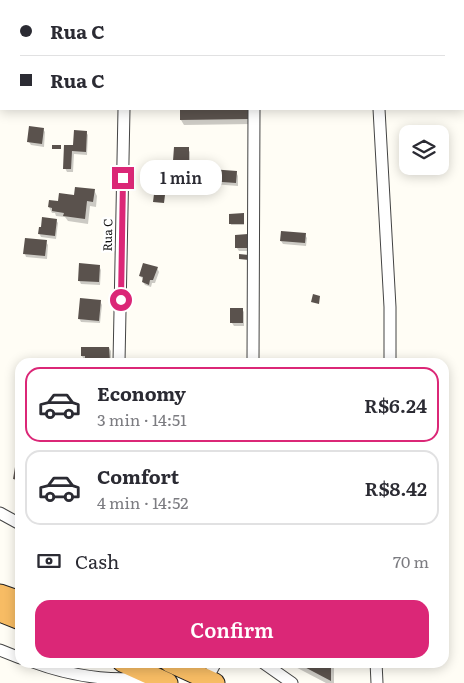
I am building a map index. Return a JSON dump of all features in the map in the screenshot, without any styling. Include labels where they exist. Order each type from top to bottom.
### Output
[{"type":"highway","points":[[0,594],[15,599]]},
{"type":"highway","points":[[0,612],[15,618]]},
{"type":"highway","points":[[135,668],[161,680]]},
{"type":"highway","points":[[182,668],[211,681]]},
{"type":"street","name":"Rua C","points":[[119,358],[124,110]]},
{"type":"street","points":[[253,358],[254,110]]},
{"type":"street","points":[[379,110],[390,307],[390,358]]},
{"type":"street","points":[[0,513],[15,521]]},
{"type":"street","points":[[0,650],[15,656]]},
{"type":"street","points":[[54,668],[78,675],[161,680]]},
{"type":"street","points":[[211,681],[214,668]]},
{"type":"street","points":[[271,668],[292,683]]},
{"type":"street","points":[[376,668],[377,683]]},
{"type":"building","points":[[180,110],[250,110],[250,119],[180,120]]},
{"type":"building","points":[[29,126],[44,128],[42,144],[27,142]]},
{"type":"building","points":[[74,130],[87,131],[86,152],[72,151],[71,169],[63,169],[64,145],[73,145]]},
{"type":"building","points":[[52,145],[61,145],[61,149],[52,149]]},
{"type":"building","points":[[174,147],[189,147],[189,162],[173,161]]},
{"type":"building","points":[[210,169],[237,171],[236,183],[209,181]]},
{"type":"building","points":[[75,187],[95,189],[93,202],[87,201],[85,219],[63,216],[64,213],[52,211],[52,208],[48,207],[49,200],[58,201],[59,193],[74,195]]},
{"type":"building","points":[[154,194],[165,195],[164,203],[153,202]]},
{"type":"building","points":[[244,213],[244,224],[229,224],[229,214]]},
{"type":"building","points":[[42,217],[57,219],[55,236],[38,234]]},
{"type":"building","points":[[281,231],[306,233],[305,243],[280,241]]},
{"type":"building","points":[[248,234],[249,248],[235,248],[235,235]]},
{"type":"building","points":[[25,238],[47,240],[45,256],[23,254]]},
{"type":"building","points":[[239,254],[249,255],[249,260],[239,259]]},
{"type":"building","points":[[79,263],[100,265],[99,282],[78,281]]},
{"type":"building","points":[[143,263],[158,267],[149,285],[142,282],[143,277],[139,276]]},
{"type":"building","points":[[313,294],[320,296],[319,304],[311,302]]},
{"type":"building","points":[[80,298],[101,300],[99,321],[78,319]]},
{"type":"building","points":[[230,308],[243,308],[243,323],[230,323]]},
{"type":"building","points":[[81,347],[109,347],[110,358],[85,358],[85,356],[81,356]]},
{"type":"building","points":[[306,668],[331,668],[331,681]]},
{"type":"route","points":[[121,300],[123,178]]}]
